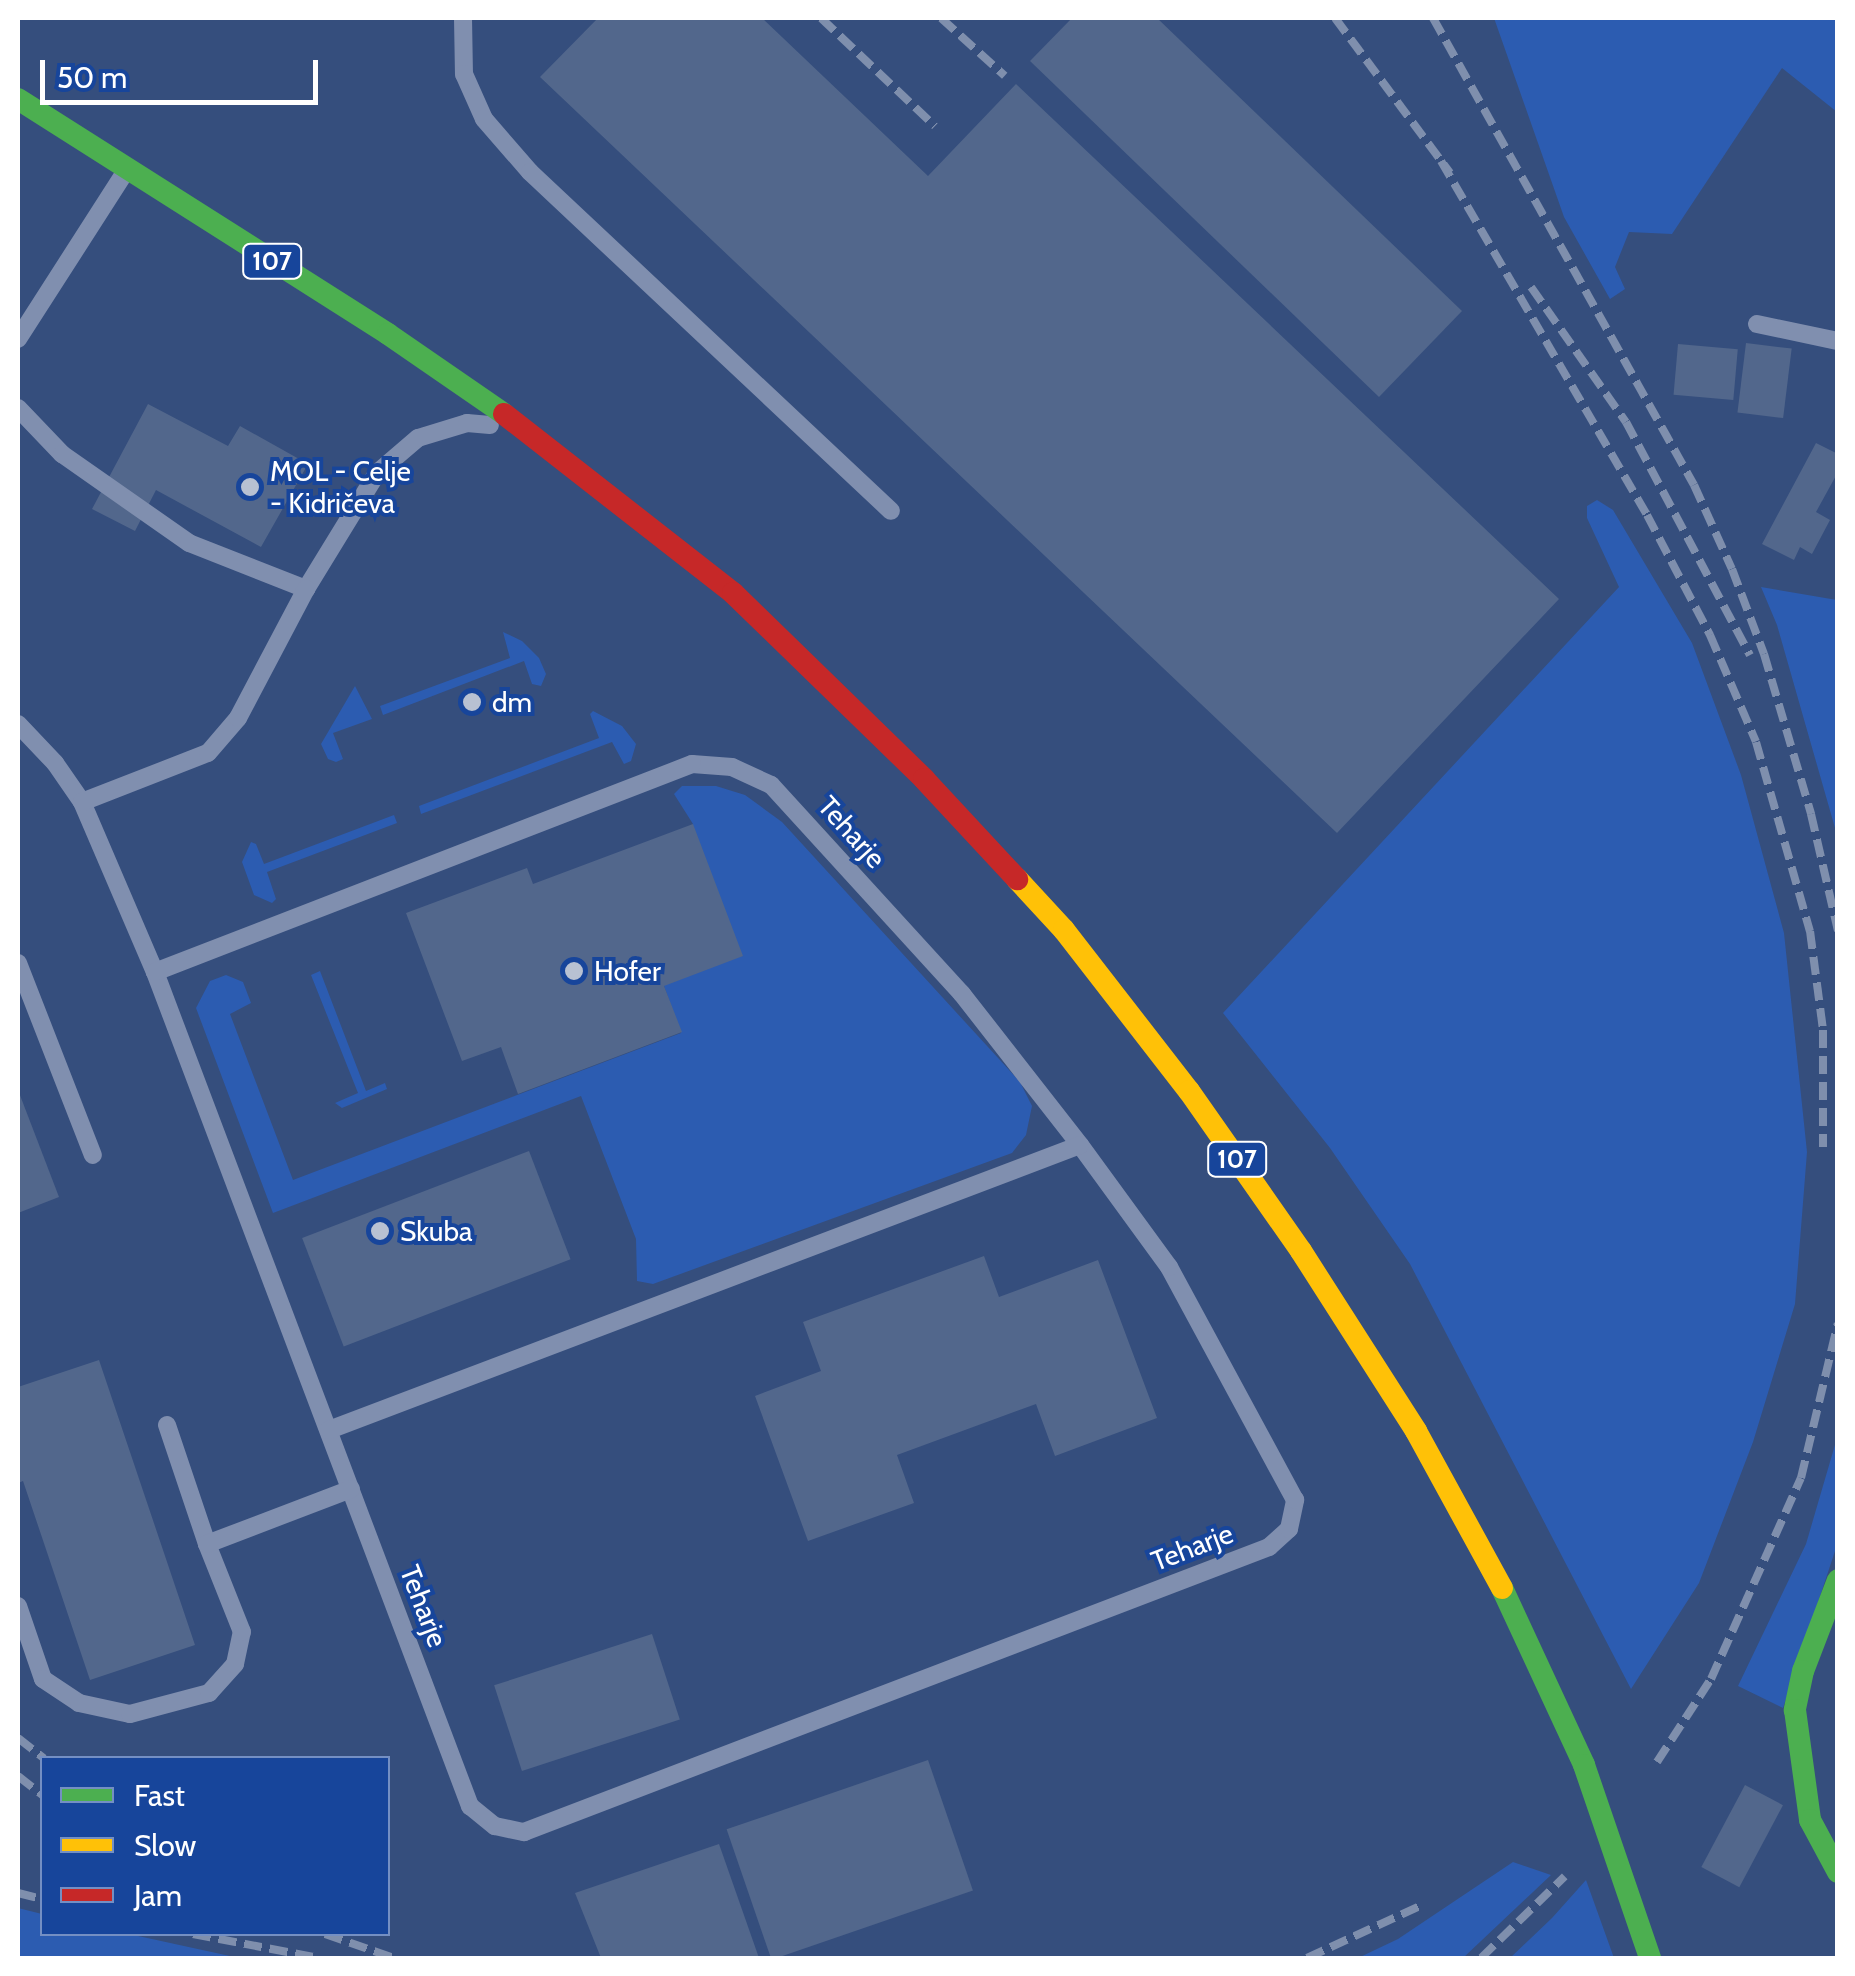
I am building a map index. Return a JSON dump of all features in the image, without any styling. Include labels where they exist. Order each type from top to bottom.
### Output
[{"type":"main road","name":"107","points":[[18,99],[388,334],[523,427],[733,592],[924,778],[1064,930],[1189,1091],[1301,1251],[1416,1431],[1511,1604],[1584,1765],[1650,1958]]},
{"type":"main road","points":[[1838,1580],[1802,1671],[1795,1710],[1810,1820],[1838,1872]]},
{"type":"lane","points":[[463,18],[464,74],[484,119],[530,172],[891,511]]},
{"type":"lane","points":[[18,339],[127,169]]},
{"type":"lane","points":[[1757,324],[1838,342]]},
{"type":"lane","points":[[18,408],[62,454],[188,543],[306,589]]},
{"type":"lane","points":[[82,802],[208,753],[238,718],[306,589],[377,474],[418,438],[467,423],[523,427]]},
{"type":"lane","name":"Teharje","points":[[18,724],[55,763],[82,802],[155,972],[470,1806],[495,1826],[524,1832],[1268,1547],[1289,1530],[1295,1500],[1169,1267],[1080,1144],[962,994],[772,785],[732,767],[692,764],[155,972]]},
{"type":"lane","points":[[18,963],[94,1155]]},
{"type":"lane","points":[[329,1430],[1080,1144]]},
{"type":"lane","points":[[18,1606],[43,1680],[79,1703],[130,1714],[209,1693],[235,1664],[242,1632],[167,1425]]},
{"type":"lane","points":[[207,1544],[351,1489]]},
{"type":"shaded area","points":[[1494,18],[1837,18],[1837,112],[1782,68],[1672,234],[1629,232],[1615,267],[1625,289],[1610,299],[1564,217]]},
{"type":"shaded area","points":[[1597,500],[1613,510],[1692,643],[1741,775],[1784,933],[1807,1152],[1795,1304],[1753,1442],[1699,1583],[1631,1689],[1410,1264],[1330,1148],[1223,1013],[1619,587],[1587,518],[1587,506]]},
{"type":"shaded area","points":[[1761,587],[1837,600],[1837,835],[1777,625]]},
{"type":"shaded area","points":[[503,632],[522,641],[539,658],[546,674],[541,686],[532,684],[524,661],[383,715],[380,706],[510,658]]},
{"type":"shaded area","points":[[355,686],[372,719],[333,733],[343,759],[336,762],[328,759],[321,744]]},
{"type":"shaded area","points":[[593,711],[622,726],[636,744],[631,761],[624,764],[612,742],[421,814],[419,806],[599,738],[590,714]]},
{"type":"shaded area","points":[[682,786],[716,786],[745,795],[782,822],[1020,1082],[1032,1106],[1026,1135],[1012,1153],[653,1284],[637,1281],[636,1239],[581,1096],[273,1213],[196,1008],[210,981],[226,975],[243,982],[251,1003],[230,1014],[293,1180],[681,1033],[664,986],[693,824],[674,794]]},
{"type":"shaded area","points":[[394,815],[397,823],[267,872],[276,899],[272,903],[254,895],[242,862],[251,842],[256,844],[264,864]]},
{"type":"shaded area","points":[[320,971],[366,1091],[385,1083],[387,1089],[342,1108],[335,1103],[358,1093],[311,975]]},
{"type":"shaded area","points":[[1837,1438],[1837,1545],[1783,1708],[1738,1686],[1806,1544]]},
{"type":"shaded area","points":[[1513,1862],[1551,1875],[1463,1958],[1358,1958],[1398,1939]]},
{"type":"shaded area","points":[[1586,1880],[1614,1958],[1510,1958],[1552,1918]]},
{"type":"shaded area","points":[[18,1908],[40,1914],[40,1936],[138,1936],[239,1958],[18,1958]]},
{"type":"building","points":[[598,18],[762,18],[928,176],[1016,84],[1559,599],[1337,833],[540,77]]},
{"type":"building","points":[[1072,18],[1157,18],[1462,311],[1379,397],[1030,61]]},
{"type":"building","points":[[1746,343],[1792,349],[1783,418],[1737,412]]},
{"type":"building","points":[[1678,344],[1738,349],[1733,400],[1674,395]]},
{"type":"building","points":[[148,404],[228,446],[240,426],[308,464],[261,547],[156,490],[135,531],[92,509]]},
{"type":"building","points":[[1816,443],[1838,454],[1838,472],[1816,512],[1830,520],[1812,554],[1800,547],[1794,560],[1762,544]]},
{"type":"building","name":"Hofer","points":[[693,824],[743,956],[664,986],[682,1032],[518,1094],[501,1047],[462,1061],[406,913],[527,868],[533,884]]},
{"type":"building","points":[[18,1090],[59,1197],[18,1213]]},
{"type":"building","points":[[529,1151],[571,1259],[344,1346],[302,1238]]},
{"type":"building","points":[[984,1256],[999,1297],[1098,1260],[1157,1418],[1055,1456],[1036,1404],[897,1455],[914,1503],[808,1541],[755,1396],[821,1371],[803,1322]]},
{"type":"building","points":[[99,1360],[195,1645],[90,1680],[23,1481],[18,1483],[18,1387]]},
{"type":"building","points":[[652,1634],[680,1720],[522,1771],[494,1685]]},
{"type":"building","points":[[928,1760],[973,1890],[771,1958],[727,1829]]},
{"type":"building","points":[[1745,1785],[1783,1805],[1739,1887],[1701,1867]]},
{"type":"building","points":[[719,1844],[759,1958],[601,1958],[575,1893]]},
{"type":"railway","points":[[821,18],[935,126]]},
{"type":"railway","points":[[941,18],[1005,76]]},
{"type":"railway","points":[[1335,18],[1450,173]]},
{"type":"railway","points":[[1433,18],[1694,485],[1732,569],[1764,654],[1811,814],[1838,931]]},
{"type":"railway","points":[[1441,161],[1647,515],[1710,635],[1756,742],[1810,931],[1823,1030],[1823,1147]]},
{"type":"railway","points":[[1531,287],[1626,422],[1750,655]]},
{"type":"railway","points":[[1657,1762],[1711,1679],[1801,1478],[1838,1323]]},
{"type":"railway","points":[[18,1738],[41,1756]]},
{"type":"railway","points":[[18,1776],[40,1793]]},
{"type":"railway","points":[[1481,1958],[1565,1876]]},
{"type":"railway","points":[[18,1893],[40,1898]]},
{"type":"railway","points":[[1307,1958],[1422,1905]]},
{"type":"railway","points":[[204,1936],[319,1958]]},
{"type":"railway","points":[[331,1936],[394,1958]]},
{"type":"traffic: fast","points":[[18,99],[388,334],[504,414]]},
{"type":"traffic: fast","points":[[1838,1580],[1803,1671],[1795,1710],[1810,1820],[1838,1872]]},
{"type":"traffic: fast","points":[[1502,1588],[1584,1765],[1650,1958]]},
{"type":"traffic: slow","points":[[1017,879],[1064,930],[1189,1091],[1301,1251],[1416,1431],[1502,1588]]},
{"type":"traffic: jam","points":[[504,414],[733,593],[924,779],[1017,879]]},
{"type":"place","name":"MOL - Celje - Kidričeva","points":[[250,487]]},
{"type":"place","name":"dm","points":[[472,702]]},
{"type":"place","name":"Hofer","points":[[574,971]]},
{"type":"place","name":"Skuba","points":[[380,1231]]}]
